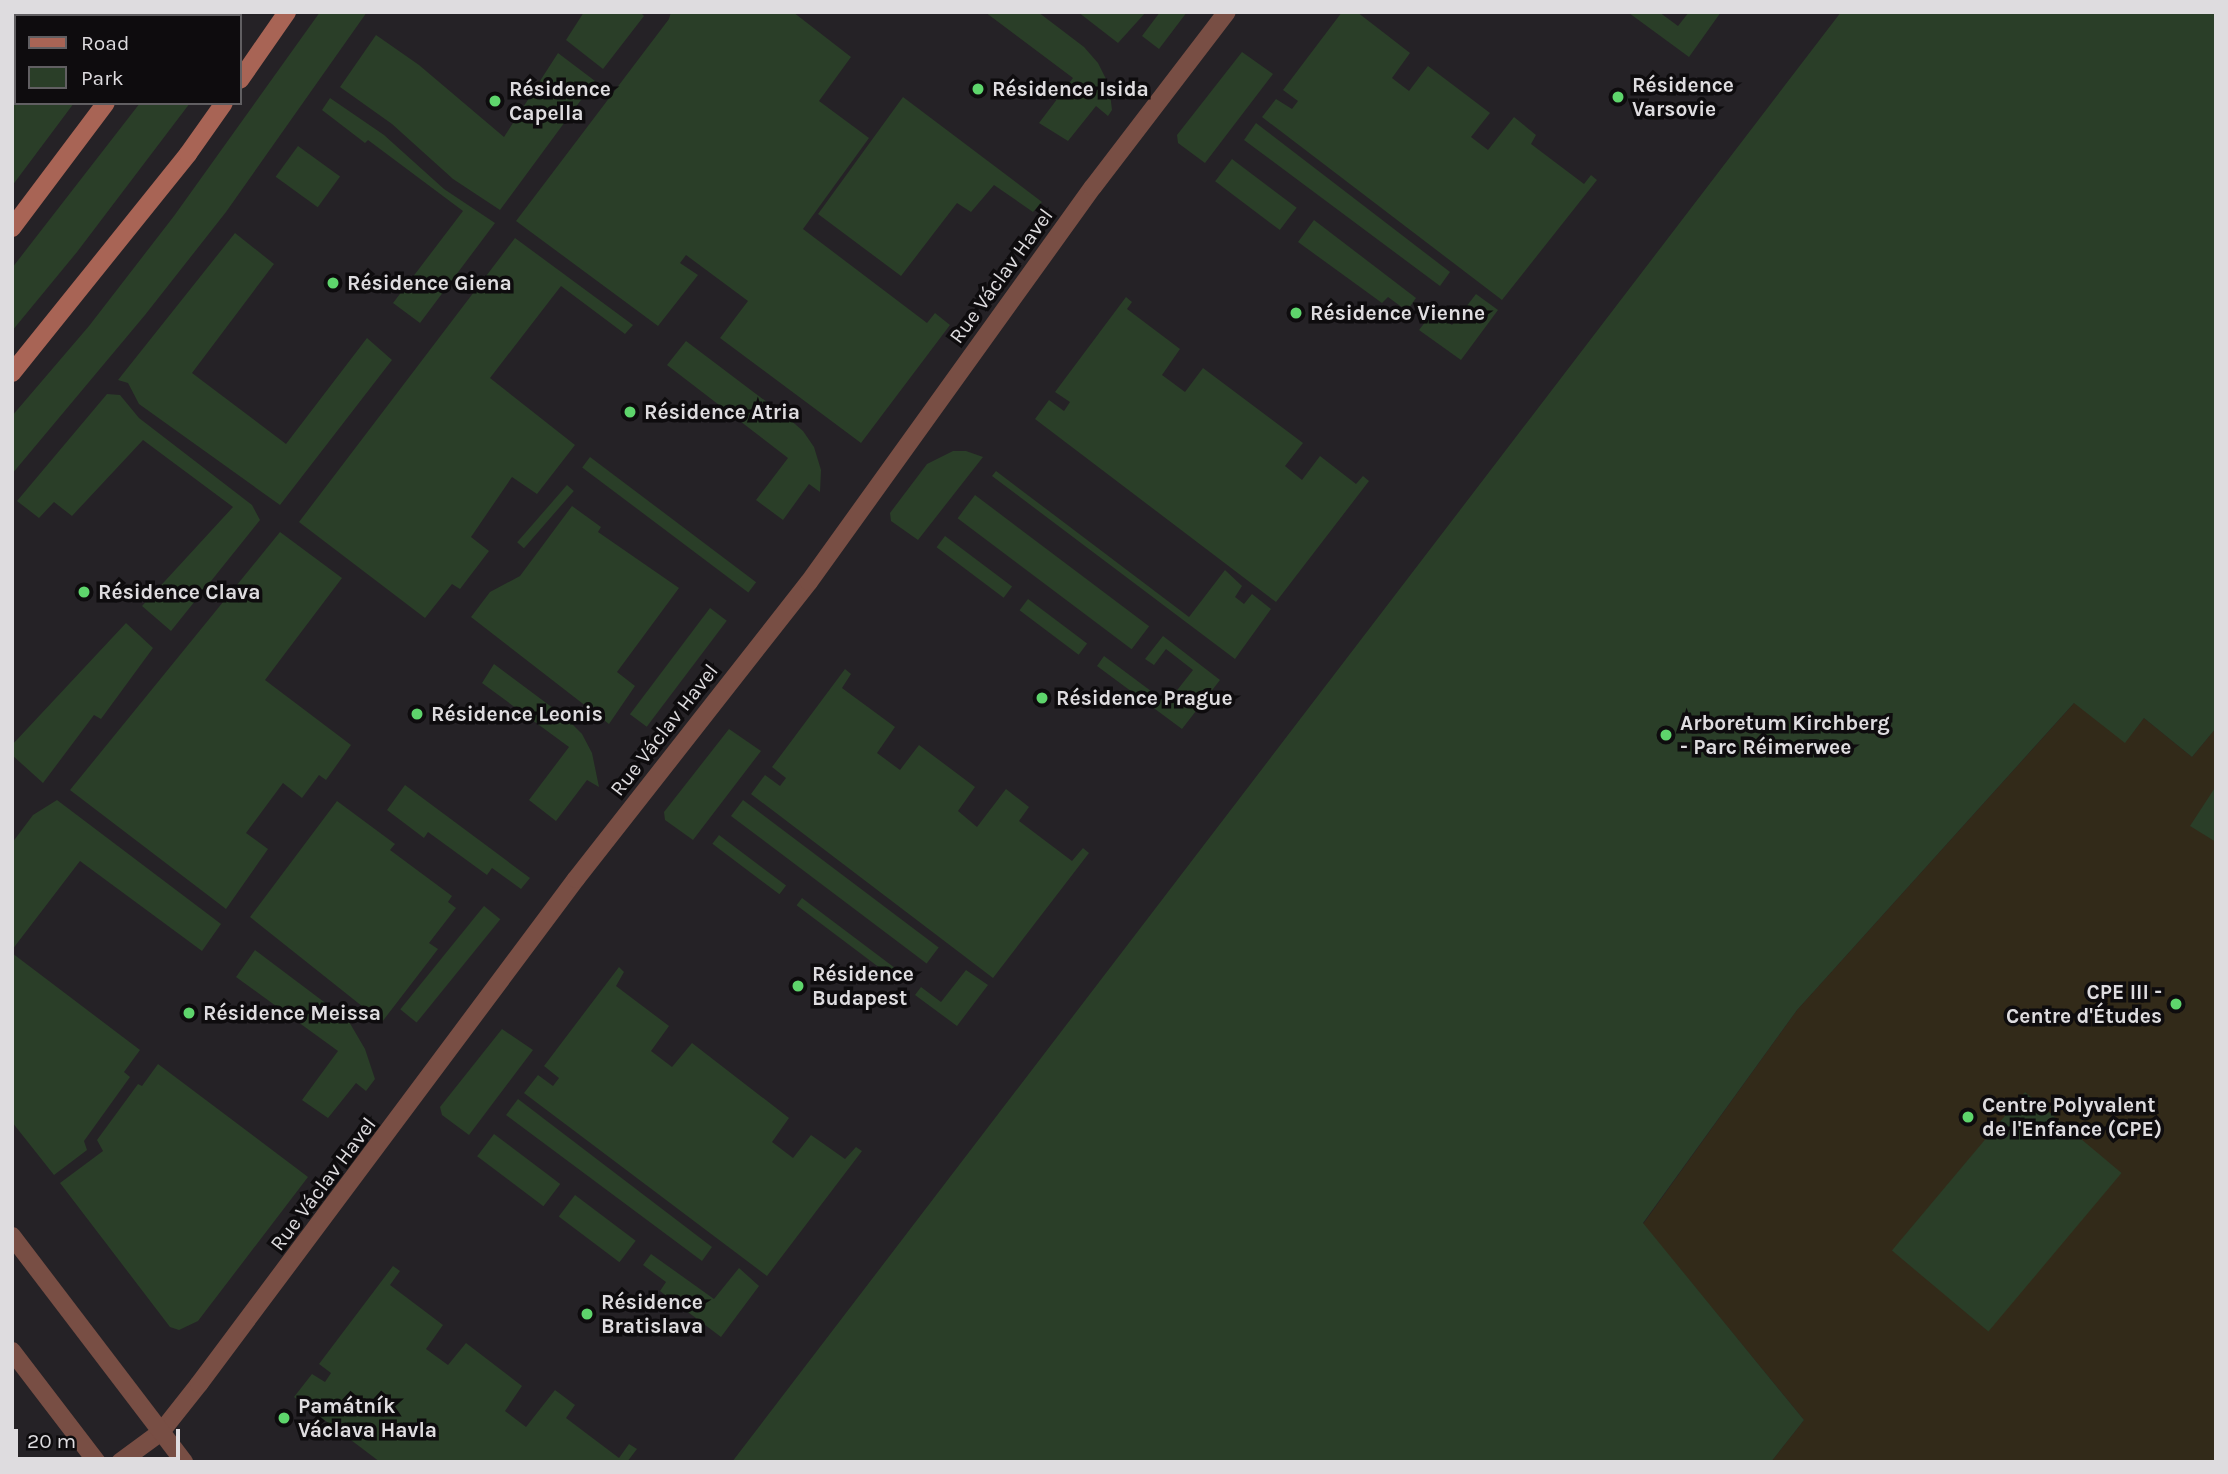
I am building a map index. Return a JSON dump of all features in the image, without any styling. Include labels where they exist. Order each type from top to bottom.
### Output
[{"type":"main road","points":[[242,77],[287,12]]},
{"type":"main road","points":[[12,228],[104,105]]},
{"type":"main road","points":[[12,373],[188,154],[223,105]]},
{"type":"street","name":"Rue Václav Havel","points":[[120,1462],[161,1432],[355,1180],[576,879],[809,582],[1093,187],[1227,12]]},
{"type":"street","points":[[12,1236],[184,1462]]},
{"type":"street","points":[[12,1352],[97,1462]]},
{"type":"shaded area","name":"Centre Polyvalent de l'Enfance (CPE)","points":[[2075,702],[2125,742],[2144,718],[2192,757],[2216,728],[2216,1462],[1771,1462],[1804,1420],[1643,1224],[1797,1010]]},
{"type":"green space","points":[[38,12],[140,12],[140,14]]},
{"type":"green space","points":[[320,12],[367,12],[226,212],[145,315],[12,474],[12,416],[89,326],[174,216]]},
{"type":"green space","points":[[584,12],[640,12],[644,16],[603,69],[566,40]]},
{"type":"green space","points":[[671,12],[793,12],[851,57],[819,101],[869,138],[803,229],[927,323],[935,313],[950,325],[861,443],[720,338],[748,301],[686,255],[680,263],[698,275],[658,326],[516,221],[669,19]]},
{"type":"green space","points":[[985,12],[1038,12],[1084,47],[1098,63],[1109,85],[1112,110],[1108,116],[1096,106],[1068,141],[1039,123],[1073,78]]},
{"type":"green space","points":[[1078,12],[1146,12],[1118,43]]},
{"type":"green space","points":[[1160,12],[1187,12],[1159,49],[1142,36]]},
{"type":"green space","points":[[1342,12],[1357,12],[1410,53],[1392,78],[1409,91],[1428,66],[1490,113],[1471,137],[1488,150],[1514,117],[1536,135],[1531,144],[1584,184],[1591,175],[1597,180],[1502,300],[1262,117],[1276,99],[1292,109],[1298,101],[1283,90]]},
{"type":"green space","points":[[1659,12],[1678,26],[1689,12],[1721,12],[1689,57],[1629,13]]},
{"type":"green space","name":"Arboretum Kirchberg - Parc Réimerwee","points":[[1841,12],[2216,12],[2216,728],[2192,757],[2144,718],[2125,743],[2074,703],[1797,1010],[1643,1223],[1804,1420],[1771,1462],[732,1462]]},
{"type":"green space","points":[[376,35],[419,65],[504,137],[558,53],[595,81],[500,210],[453,179],[392,124],[340,87]]},
{"type":"green space","points":[[14,44],[14,105],[73,105],[12,186]]},
{"type":"green space","points":[[1242,52],[1273,74],[1205,163],[1178,143],[1177,135]]},
{"type":"green space","points":[[903,97],[1042,202],[1033,212],[994,185],[971,212],[957,203],[901,276],[818,214]]},
{"type":"green space","points":[[330,98],[384,135],[444,189],[495,223],[420,323],[393,303],[463,211],[368,140],[365,143],[322,110]]},
{"type":"green space","points":[[138,105],[188,105],[77,252],[12,331],[12,268]]},
{"type":"green space","points":[[1256,123],[1450,272],[1440,286],[1244,140]]},
{"type":"green space","points":[[298,146],[340,177],[318,207],[276,177]]},
{"type":"green space","points":[[1232,159],[1297,208],[1280,230],[1215,181]]},
{"type":"green space","points":[[1314,220],[1416,298],[1407,311],[1388,297],[1382,303],[1298,242]]},
{"type":"green space","points":[[235,233],[274,264],[192,373],[286,444],[367,338],[392,360],[280,505],[139,404],[128,383],[118,380]]},
{"type":"green space","points":[[515,238],[633,325],[625,334],[561,286],[490,378],[575,445],[537,494],[512,477],[471,537],[489,551],[460,589],[452,584],[425,618],[299,522]]},
{"type":"green space","points":[[1476,294],[1498,310],[1461,360],[1419,330],[1433,312],[1452,325]]},
{"type":"green space","points":[[1126,297],[1132,302],[1127,309],[1180,349],[1162,375],[1185,392],[1203,368],[1303,443],[1285,466],[1302,480],[1320,456],[1356,484],[1363,476],[1369,481],[1276,602],[1035,419],[1049,400],[1064,411],[1070,402],[1055,392]]},
{"type":"green space","points":[[686,341],[788,418],[803,431],[814,447],[821,470],[820,492],[809,484],[783,520],[756,500],[788,458],[667,365]]},
{"type":"green space","points":[[107,394],[120,395],[139,418],[252,505],[260,520],[171,631],[142,606],[233,507],[143,440],[72,516],[54,502],[39,518],[17,501]]},
{"type":"green space","points":[[953,451],[966,451],[983,457],[918,540],[891,521],[890,513],[927,464]]},
{"type":"green space","points":[[590,457],[756,582],[748,593],[582,467]]},
{"type":"green space","points":[[996,471],[1189,617],[1225,570],[1242,586],[1235,597],[1244,604],[1252,594],[1271,609],[1235,659],[992,476]]},
{"type":"green space","points":[[567,485],[574,491],[524,548],[517,542]]},
{"type":"green space","points":[[975,495],[1149,626],[1132,649],[958,518]]},
{"type":"green space","points":[[572,506],[601,527],[598,532],[679,588],[617,672],[635,686],[609,724],[471,617],[490,592],[520,576]]},
{"type":"green space","points":[[280,532],[342,578],[265,680],[351,745],[326,780],[319,775],[302,798],[283,783],[246,833],[268,849],[226,909],[70,790]]},
{"type":"green space","points":[[945,536],[1012,587],[1004,598],[937,547]]},
{"type":"green space","points":[[1028,599],[1087,644],[1079,655],[1020,610]]},
{"type":"green space","points":[[710,608],[727,621],[647,727],[630,714]]},
{"type":"green space","points":[[126,623],[153,648],[101,719],[94,715],[43,783],[12,755],[12,745]]},
{"type":"green space","points":[[1163,636],[1220,680],[1182,729],[1097,666],[1104,656],[1167,703],[1193,670],[1166,649],[1154,665],[1145,659]]},
{"type":"green space","points":[[494,664],[565,717],[582,734],[592,753],[599,787],[587,780],[556,821],[529,800],[569,747],[482,683]]},
{"type":"green space","points":[[845,669],[851,674],[842,688],[895,727],[877,753],[900,770],[919,745],[975,787],[958,811],[977,827],[1006,789],[1029,807],[1019,821],[1072,861],[1083,848],[1089,853],[993,978],[751,794],[765,775],[780,786],[786,778],[772,767]]},
{"type":"green space","points":[[729,729],[761,751],[693,840],[665,820],[664,812]]},
{"type":"green space","points":[[405,785],[530,878],[521,889],[492,868],[487,875],[428,832],[424,838],[387,810]]},
{"type":"green space","points":[[2216,786],[2216,842],[2190,826]]},
{"type":"green space","points":[[57,800],[221,924],[202,951],[80,861],[12,950],[12,843],[33,815]]},
{"type":"green space","points":[[743,800],[939,947],[927,963],[731,816]]},
{"type":"green space","points":[[337,801],[395,844],[390,850],[452,896],[448,902],[456,908],[429,943],[438,949],[382,1022],[250,917]]},
{"type":"green space","points":[[719,835],[786,886],[779,894],[712,844]]},
{"type":"green space","points":[[802,898],[904,975],[899,982],[797,905]]},
{"type":"green space","points":[[484,906],[500,919],[417,1023],[400,1009]]},
{"type":"green space","points":[[255,950],[348,1020],[365,1049],[375,1079],[366,1091],[356,1083],[328,1118],[302,1100],[338,1051],[236,977]]},
{"type":"green space","points":[[12,953],[140,1050],[124,1072],[130,1077],[84,1141],[87,1150],[54,1175],[12,1122]]},
{"type":"green space","points":[[619,967],[624,972],[616,986],[669,1026],[651,1051],[672,1067],[692,1043],[789,1118],[772,1142],[793,1158],[811,1135],[845,1159],[856,1147],[862,1151],[767,1276],[524,1093],[538,1075],[553,1086],[559,1078],[544,1066]]},
{"type":"green space","points":[[966,970],[988,985],[957,1026],[915,995],[921,987],[941,1002]]},
{"type":"green space","points":[[502,1029],[533,1050],[469,1135],[442,1115],[440,1107]]},
{"type":"green space","points":[[158,1064],[308,1177],[198,1321],[179,1330],[170,1327],[60,1183],[103,1151],[97,1140],[138,1084],[142,1086]]},
{"type":"green space","points":[[2025,1092],[2122,1173],[1988,1332],[1892,1251]]},
{"type":"green space","points":[[518,1099],[712,1247],[702,1261],[506,1115]]},
{"type":"green space","points":[[494,1134],[560,1184],[543,1206],[477,1156]]},
{"type":"green space","points":[[575,1195],[636,1241],[619,1262],[559,1217]]},
{"type":"green space","points":[[651,1254],[714,1299],[739,1268],[759,1286],[721,1337],[660,1291],[666,1282],[643,1265]]},
{"type":"green space","points":[[393,1266],[400,1271],[390,1285],[443,1325],[426,1349],[448,1365],[466,1343],[522,1386],[505,1411],[526,1427],[555,1390],[575,1405],[566,1418],[619,1458],[629,1444],[637,1449],[627,1462],[380,1462],[294,1397],[312,1374],[325,1382],[331,1373],[319,1364]]},
{"type":"place","name":"Résidence Isida","points":[[978,89]]},
{"type":"place","name":"Résidence Varsovie","points":[[1618,97]]},
{"type":"place","name":"Résidence Capella","points":[[495,101]]},
{"type":"place","name":"Résidence Giena","points":[[333,283]]},
{"type":"place","name":"Résidence Vienne","points":[[1296,313]]},
{"type":"place","name":"Résidence Atria","points":[[630,412]]},
{"type":"place","name":"Résidence Clava","points":[[84,592]]},
{"type":"place","name":"Résidence Prague","points":[[1042,698]]},
{"type":"place","name":"Résidence Leonis","points":[[417,714]]},
{"type":"place","name":"Arboretum Kirchberg - Parc Réimerwee","points":[[1666,735]]},
{"type":"place","name":"Résidence Budapest","points":[[798,986]]},
{"type":"place","name":"CPE III - Centre d'Études","points":[[2176,1004]]},
{"type":"place","name":"Résidence Meissa","points":[[189,1013]]},
{"type":"place","name":"Centre Polyvalent de l'Enfance (CPE)","points":[[1968,1117]]},
{"type":"place","name":"Résidence Bratislava","points":[[587,1314]]},
{"type":"place","name":"Památník Václava Havla","points":[[284,1418]]}]
